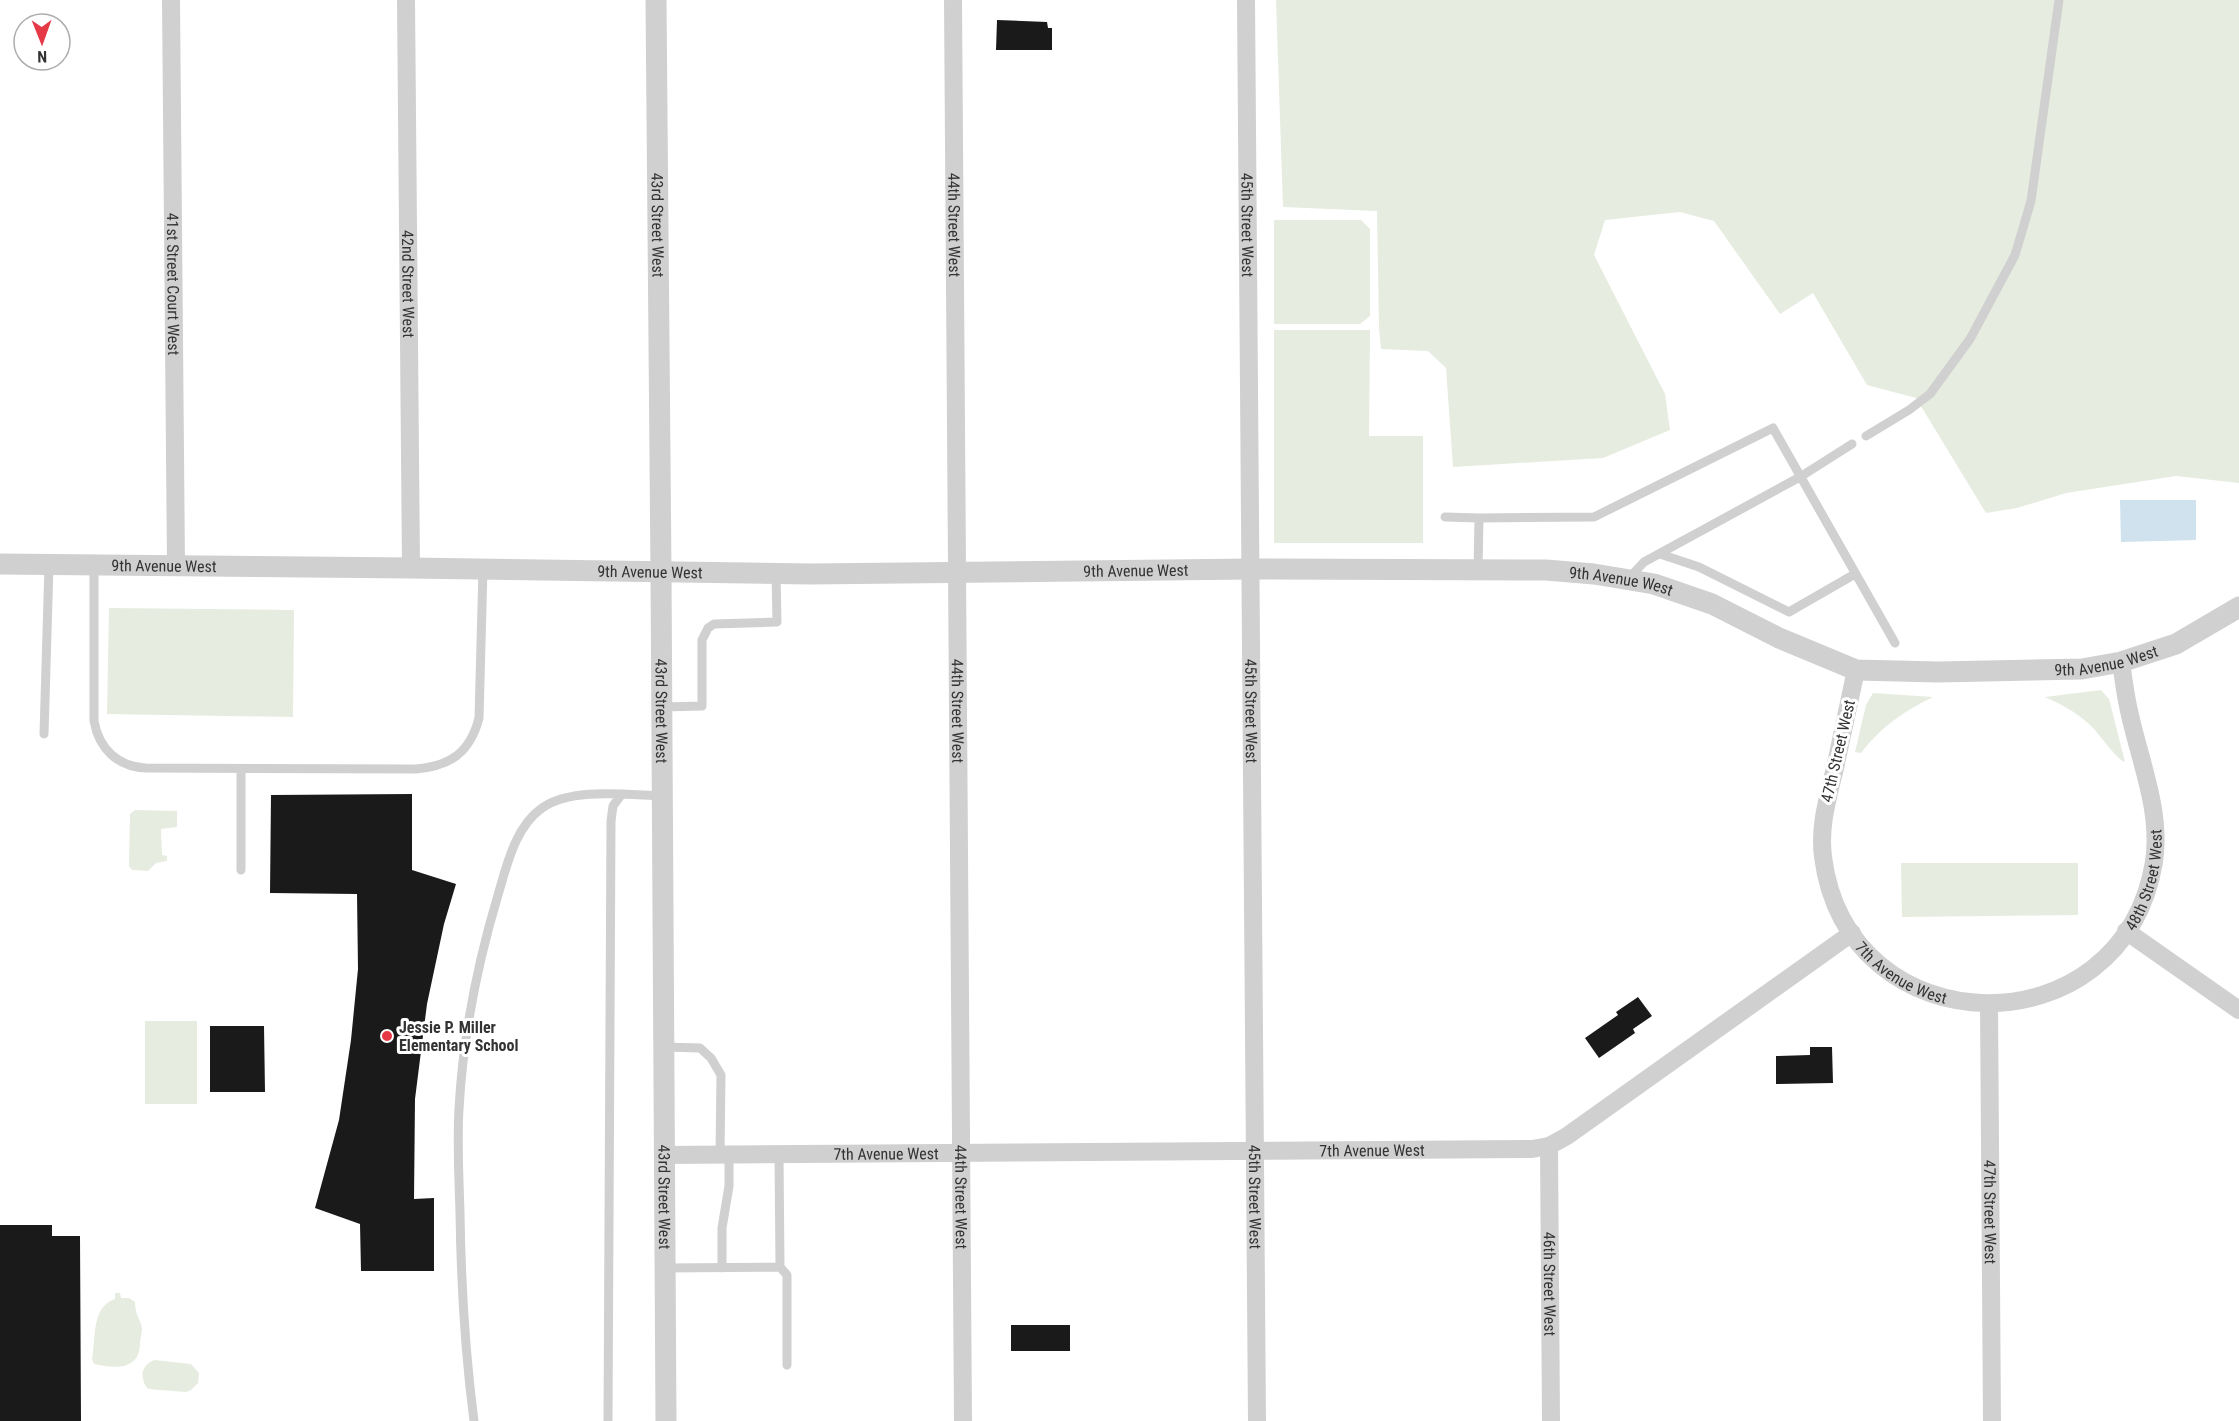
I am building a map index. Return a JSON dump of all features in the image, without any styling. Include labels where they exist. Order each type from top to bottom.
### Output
[{"type":"street","name":"41st Street Court West","points":[[171,0],[176,566]]},
{"type":"street","name":"42nd Street West","points":[[406,0],[411,568]]},
{"type":"street","name":"43rd Street West","points":[[656,0],[662,573],[666,1421]]},
{"type":"street","name":"44th Street West","points":[[953,0],[963,1153],[963,1421]]},
{"type":"street","name":"45th Street West","points":[[1246,0],[1257,1421]]},
{"type":"street","name":"9th Avenue West","points":[[0,564],[776,574],[1251,569],[1562,571],[1628,579],[1712,604],[1779,638],[1856,670],[1938,672],[2082,669],[2121,662],[2176,644],[2239,607]]},
{"type":"street","name":"48th Street West","points":[[1989,1004],[2016,1002],[2042,996],[2072,982],[2098,963],[2126,932],[2138,912],[2148,886],[2154,860],[2155,827],[2128,706],[2121,662]]},
{"type":"street","name":"47th Street West","points":[[1852,933],[1837,908],[1828,882],[1822,855],[1822,828],[1856,670]]},
{"type":"street","points":[[2126,932],[2239,1010]]},
{"type":"street","name":"7th Avenue West","points":[[664,1155],[1532,1149],[1549,1146],[1567,1136],[1852,933],[1878,962],[1915,988],[1967,1003],[1989,1004]]},
{"type":"street","name":"47th Street West","points":[[1989,1004],[1992,1421]]},
{"type":"street","name":"46th Street West","points":[[1549,1146],[1551,1421]]},
{"type":"lane","points":[[1866,436],[1909,410],[1930,394],[1970,339],[2015,255],[2031,201],[2059,0]]},
{"type":"lane","points":[[1445,518],[1594,517],[1773,428],[1895,643]]},
{"type":"lane","points":[[1628,579],[1644,561],[1800,477],[1852,444]]},
{"type":"lane","points":[[1478,570],[1479,518]]},
{"type":"lane","points":[[1660,554],[1699,567],[1789,612],[1855,574]]},
{"type":"lane","points":[[45,734],[49,565]]},
{"type":"lane","points":[[94,565],[94,721],[102,745],[117,760],[134,768],[416,769],[441,766],[458,755],[473,738],[479,718],[483,569]]},
{"type":"lane","points":[[662,707],[702,706],[702,640],[708,628],[714,624],[777,622],[776,574]]},
{"type":"lane","points":[[241,769],[241,870]]},
{"type":"lane","points":[[474,1421],[462,1299],[459,1141],[465,1045],[480,957],[505,873],[516,842],[527,823],[541,809],[562,799],[591,795],[662,796]]},
{"type":"lane","points":[[608,1421],[611,821],[613,806],[621,795]]},
{"type":"lane","points":[[664,1047],[700,1048],[711,1058],[721,1075],[729,1186],[722,1228],[722,1268]]},
{"type":"lane","points":[[778,1154],[780,1267],[787,1275],[787,1365]]},
{"type":"lane","points":[[665,1268],[780,1267]]},
{"type":"shaded area","points":[[1276,0],[2239,0],[2239,483],[2176,476],[2066,493],[2017,508],[1986,513],[1916,398],[1867,385],[1813,293],[1780,314],[1714,221],[1680,212],[1605,220],[1594,255],[1665,394],[1670,430],[1603,458],[1453,467],[1446,368],[1428,351],[1381,349],[1377,211],[1283,207]]},
{"type":"shaded area","points":[[1274,220],[1361,220],[1370,229],[1370,316],[1360,324],[1274,324]]},
{"type":"shaded area","points":[[1274,330],[1370,330],[1369,436],[1423,436],[1423,543],[1274,543]]},
{"type":"shaded area","points":[[109,608],[294,610],[293,717],[107,714]]},
{"type":"shaded area","points":[[2101,690],[2109,699],[2125,762],[2084,720],[2045,697]]},
{"type":"shaded area","points":[[1873,693],[1933,697],[1894,720],[1861,753],[1855,752],[1866,705]]},
{"type":"shaded area","points":[[135,810],[177,811],[177,827],[161,829],[162,855],[167,856],[167,861],[156,863],[148,871],[132,870],[129,866],[130,814]]},
{"type":"shaded area","points":[[1901,863],[2078,863],[2078,915],[1902,917]]},
{"type":"shaded area","points":[[145,1021],[197,1021],[197,1104],[145,1104]]},
{"type":"shaded area","points":[[115,1293],[120,1293],[121,1298],[129,1298],[135,1302],[142,1329],[136,1358],[125,1366],[110,1367],[94,1364],[92,1359],[98,1316],[107,1303],[115,1299]]},
{"type":"shaded area","points":[[155,1360],[191,1364],[199,1373],[198,1383],[186,1392],[148,1389],[143,1381],[143,1372],[150,1362]]},
{"type":"water","points":[[2120,500],[2196,500],[2196,540],[2121,542]]},
{"type":"building","points":[[997,20],[1047,22],[1048,28],[1052,28],[1052,50],[996,50]]},
{"type":"building","name":"Jessie P. Miller Elementary School","points":[[412,794],[412,870],[456,884],[444,924],[427,1004],[415,1099],[414,1199],[434,1198],[434,1271],[361,1271],[360,1224],[315,1208],[339,1120],[351,1040],[358,969],[357,894],[270,893],[271,795]]},
{"type":"building","points":[[1638,997],[1652,1016],[1633,1029],[1635,1033],[1599,1058],[1585,1038],[1618,1015],[1616,1012]]},
{"type":"building","points":[[210,1026],[264,1026],[265,1092],[210,1092]]},
{"type":"building","points":[[1810,1047],[1832,1047],[1833,1083],[1776,1084],[1776,1056],[1810,1055]]},
{"type":"building","points":[[0,1225],[52,1225],[52,1236],[80,1236],[81,1421],[0,1421]]},
{"type":"building","points":[[1011,1325],[1070,1325],[1070,1351],[1011,1351]]},
{"type":"place","name":"Jessie P. Miller Elementary School","points":[[387,1036]]}]
